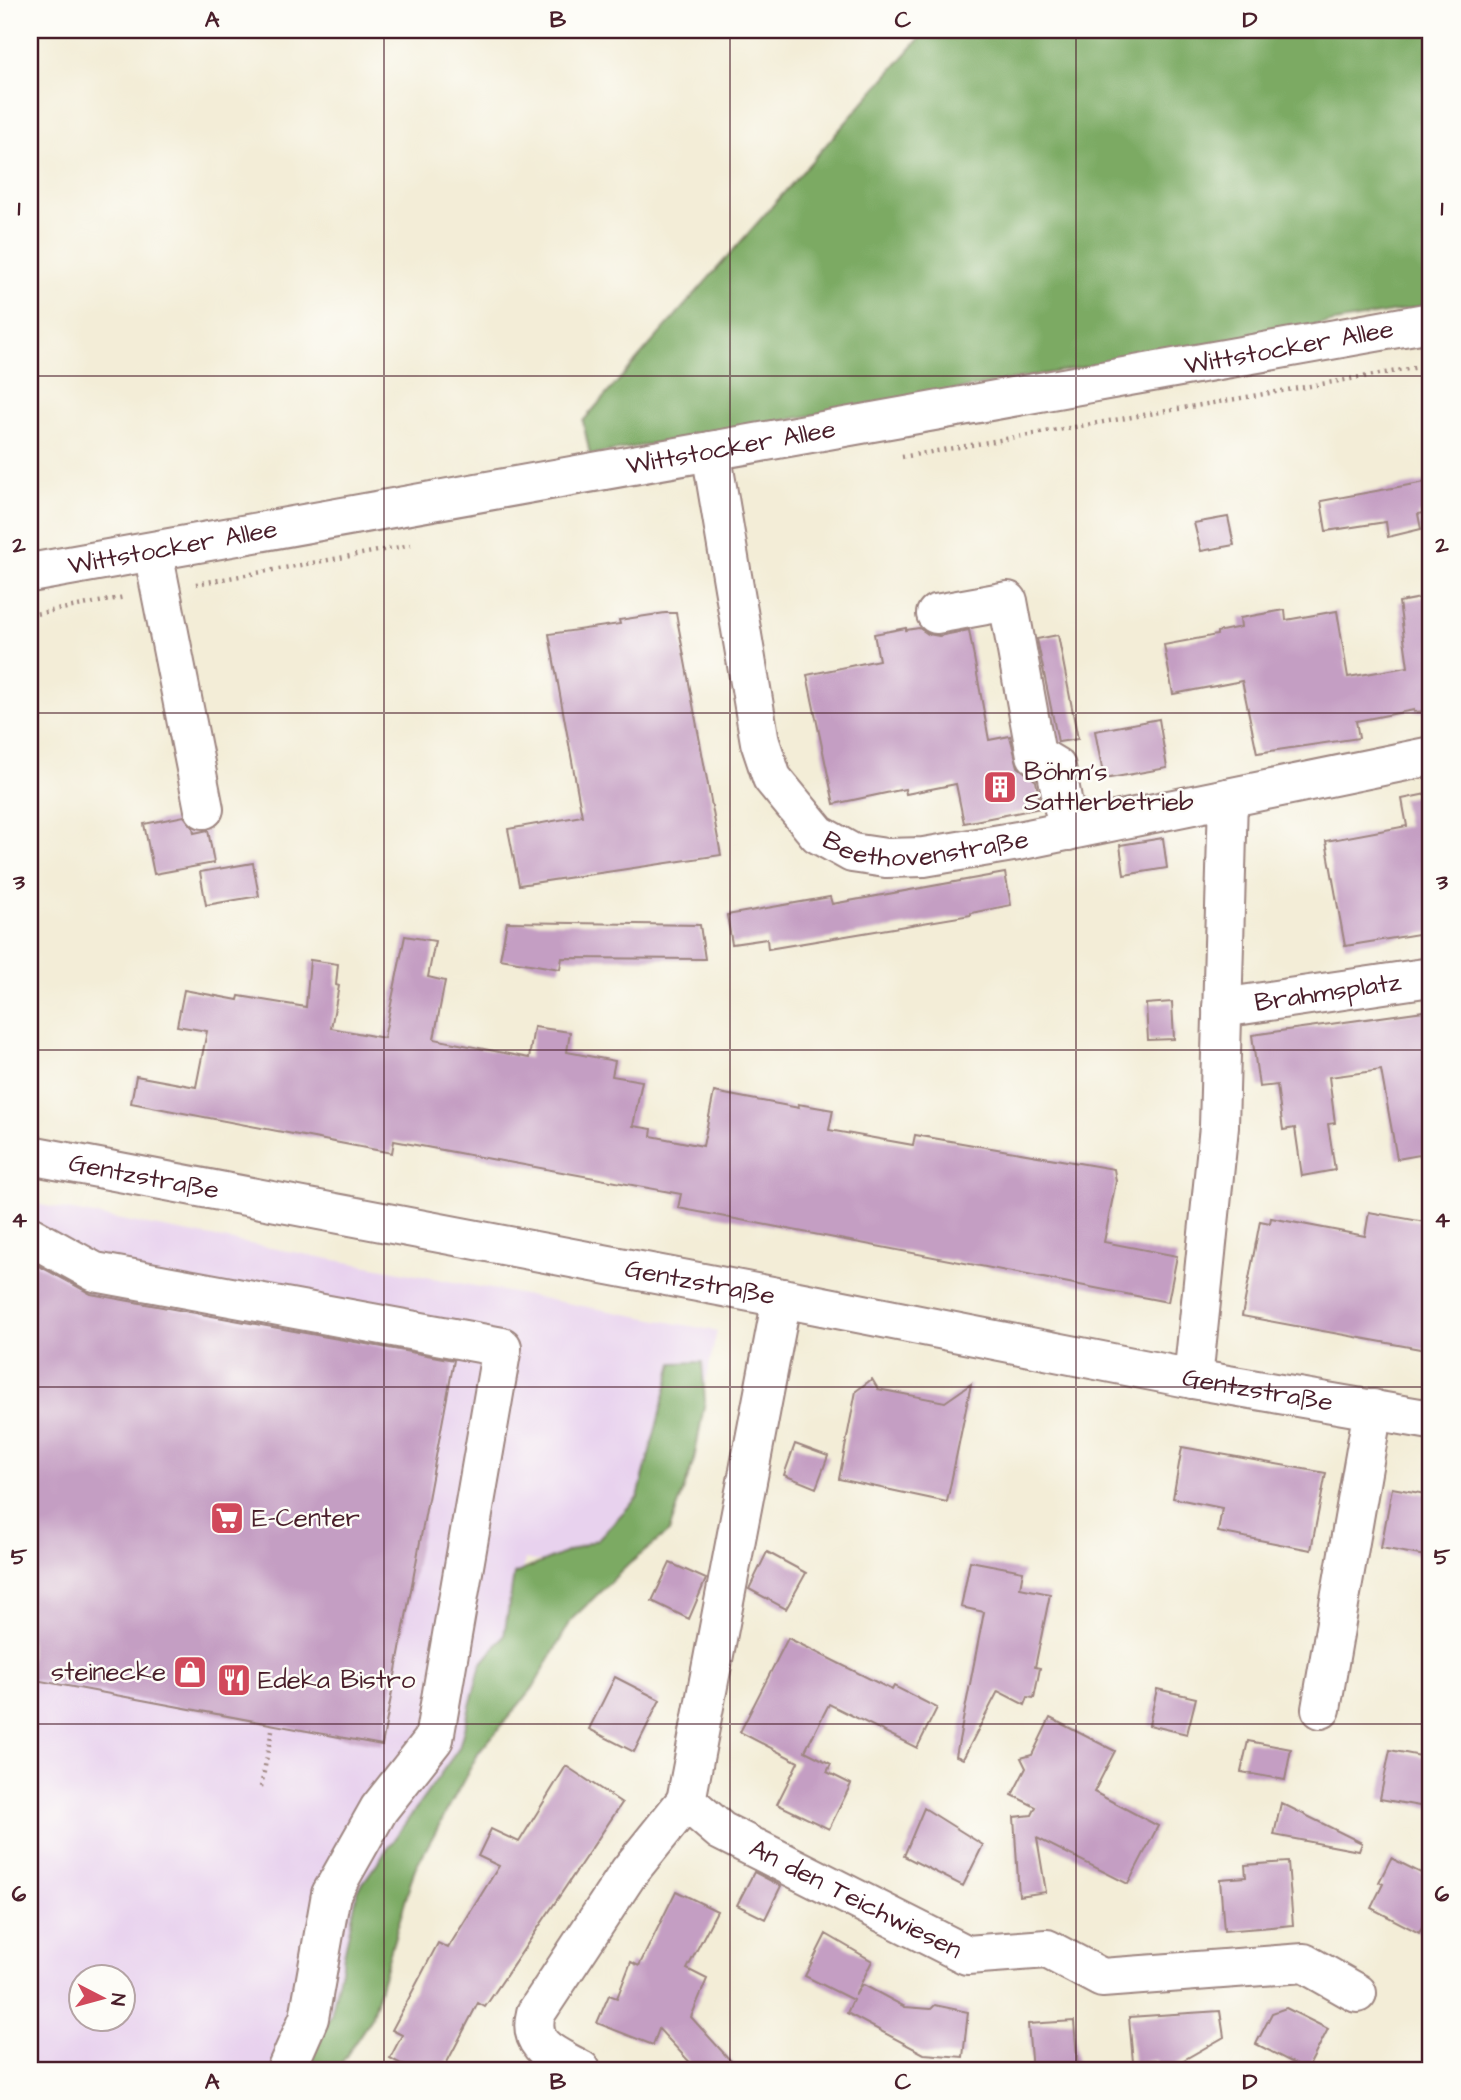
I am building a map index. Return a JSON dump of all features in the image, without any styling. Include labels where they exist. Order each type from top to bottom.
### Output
[{"type":"street","name":"Wittstocker Allee","points":[[30,573],[1431,322]]},
{"type":"street","name":"Beethovenstraße","points":[[712,451],[760,742],[772,778],[818,834],[852,853],[886,858],[924,857],[1068,831],[1431,756]]},
{"type":"street","points":[[153,552],[204,809]]},
{"type":"street","points":[[936,614],[1008,601],[1036,755],[1056,767],[1068,831]]},
{"type":"street","points":[[1193,1379],[1219,1127],[1228,798]]},
{"type":"street","name":"Brahmsplatz","points":[[1222,1008],[1431,977]]},
{"type":"street","name":"Gentzstraße","points":[[30,1154],[1193,1379],[1431,1420]]},
{"type":"street","points":[[30,1236],[95,1272],[502,1348],[434,1739],[379,1810],[331,1894],[309,2018],[286,2070]]},
{"type":"street","points":[[581,2070],[543,2047],[534,2037],[536,2013],[629,1872],[686,1801],[782,1298]]},
{"type":"street","points":[[1321,1709],[1373,1409]]},
{"type":"street","name":"An den Teichwiesen","points":[[686,1801],[721,1831],[967,1955],[1047,1949],[1102,1978],[1304,1963],[1357,1993]]},
{"type":"path","points":[[261,1787],[273,1725]]},
{"type":"shaded area","points":[[30,1203],[717,1331],[678,1507],[584,1570],[525,1559],[496,1729],[370,1924],[313,2070],[30,2070]]},
{"type":"green space","points":[[927,30],[1431,30],[1431,305],[590,455],[583,421]]},
{"type":"green space","points":[[702,1362],[705,1401],[694,1460],[669,1532],[629,1564],[572,1619],[533,1688],[479,1752],[414,1871],[371,2018],[337,2070],[306,2070],[331,2015],[358,1890],[459,1748],[481,1664],[504,1636],[514,1574],[598,1539],[638,1497],[673,1363]]},
{"type":"building","points":[[1431,481],[1431,512],[1418,514],[1421,529],[1388,537],[1386,522],[1326,531],[1321,501]]},
{"type":"building","points":[[1228,517],[1234,545],[1201,551],[1194,523]]},
{"type":"building","points":[[1431,596],[1431,711],[1414,710],[1356,721],[1359,738],[1257,753],[1242,681],[1173,694],[1164,645],[1217,635],[1217,632],[1241,627],[1240,618],[1285,610],[1286,620],[1337,611],[1348,677],[1408,667],[1399,602]]},
{"type":"building","points":[[676,613],[721,855],[519,885],[508,829],[582,816],[549,634],[620,624],[619,620]]},
{"type":"building","points":[[919,628],[928,634],[939,636],[969,630],[989,740],[1010,736],[1018,767],[1036,781],[1041,808],[964,823],[956,784],[906,794],[905,789],[834,804],[807,675],[879,660],[874,634]]},
{"type":"building","points":[[1058,635],[1078,739],[1058,742],[1037,639]]},
{"type":"building","points":[[1159,719],[1167,768],[1104,779],[1095,731]]},
{"type":"building","points":[[1431,793],[1431,932],[1345,946],[1326,841],[1407,826],[1402,799]]},
{"type":"building","points":[[184,816],[193,827],[194,833],[208,830],[214,863],[154,874],[144,824]]},
{"type":"building","points":[[1163,838],[1167,868],[1124,875],[1120,845]]},
{"type":"building","points":[[253,863],[259,896],[206,905],[200,872]]},
{"type":"building","points":[[1005,873],[1011,905],[971,915],[768,949],[767,939],[732,944],[727,915],[830,897],[832,904]]},
{"type":"building","points":[[507,922],[700,925],[705,959],[562,958],[560,969],[500,959]]},
{"type":"building","points":[[405,936],[435,941],[428,977],[445,981],[434,1039],[529,1058],[534,1027],[570,1032],[567,1052],[615,1061],[612,1076],[642,1081],[633,1126],[652,1129],[651,1136],[703,1146],[714,1092],[799,1108],[798,1104],[833,1110],[829,1130],[913,1145],[915,1135],[1114,1169],[1116,1181],[1104,1242],[1177,1256],[1168,1302],[678,1208],[681,1194],[394,1141],[392,1153],[131,1103],[136,1076],[196,1087],[207,1031],[177,1026],[184,990],[238,1000],[239,996],[306,1007],[310,960],[338,964],[336,985],[339,986],[331,1028],[384,1038]]},
{"type":"building","points":[[1172,1002],[1174,1039],[1148,1040],[1146,1004]]},
{"type":"building","points":[[1431,1010],[1431,1153],[1397,1159],[1381,1070],[1329,1077],[1335,1123],[1328,1124],[1335,1170],[1302,1176],[1295,1128],[1283,1130],[1277,1085],[1259,1087],[1252,1035]]},
{"type":"building","points":[[1369,1212],[1431,1223],[1431,1351],[1242,1316],[1260,1221],[1270,1223],[1271,1218],[1365,1236]]},
{"type":"building","name":"E-Center","points":[[30,1261],[91,1294],[454,1360],[382,1745],[30,1679]]},
{"type":"building","points":[[872,1379],[878,1389],[945,1402],[971,1384],[947,1502],[839,1479],[856,1391]]},
{"type":"building","points":[[795,1444],[828,1456],[816,1488],[784,1475]]},
{"type":"building","points":[[1182,1447],[1326,1473],[1311,1550],[1218,1532],[1222,1508],[1173,1498]]},
{"type":"building","points":[[1392,1488],[1431,1495],[1431,1557],[1381,1548]]},
{"type":"building","points":[[767,1552],[806,1573],[786,1609],[749,1589]]},
{"type":"building","points":[[970,1561],[1023,1571],[1020,1588],[1050,1594],[1035,1667],[1040,1668],[1034,1698],[1028,1697],[1025,1705],[998,1691],[963,1759],[956,1756],[984,1612],[961,1607]]},
{"type":"building","points":[[670,1563],[706,1579],[689,1619],[652,1601]]},
{"type":"building","points":[[788,1638],[892,1690],[894,1686],[937,1708],[917,1748],[829,1704],[805,1751],[831,1764],[827,1772],[851,1784],[829,1829],[777,1804],[798,1762],[740,1732]]},
{"type":"building","points":[[615,1677],[660,1700],[634,1752],[589,1729]]},
{"type":"building","points":[[1157,1689],[1196,1698],[1187,1734],[1149,1725]]},
{"type":"building","points":[[1050,1718],[1115,1751],[1094,1792],[1158,1826],[1128,1884],[1037,1838],[1046,1892],[1019,1896],[1014,1817],[1032,1815],[1036,1807],[1012,1795],[1026,1768],[1021,1758],[1032,1755]]},
{"type":"building","points":[[1248,1741],[1291,1749],[1285,1780],[1241,1772]]},
{"type":"building","points":[[1390,1750],[1431,1758],[1431,1808],[1380,1799]]},
{"type":"building","points":[[566,1766],[622,1803],[485,2007],[478,2003],[443,2070],[412,2070],[390,2058],[402,2035],[392,2030],[438,1943],[448,1948],[499,1866],[478,1856],[491,1829],[519,1842]]},
{"type":"building","points":[[1281,1803],[1362,1843],[1359,1851],[1274,1835]]},
{"type":"building","points":[[924,1808],[983,1845],[963,1886],[904,1856]]},
{"type":"building","points":[[1391,1858],[1431,1878],[1431,1909],[1419,1933],[1371,1908],[1383,1884],[1379,1882]]},
{"type":"building","points":[[1288,1862],[1293,1925],[1224,1931],[1220,1879],[1246,1877],[1245,1865]]},
{"type":"building","points":[[754,1872],[781,1886],[765,1919],[737,1905]]},
{"type":"building","points":[[676,1891],[717,1911],[687,1969],[707,1979],[691,2017],[739,2070],[697,2070],[659,2029],[653,2045],[597,2023],[609,1995],[617,1998],[631,1962],[639,1966]]},
{"type":"building","points":[[826,1934],[872,1961],[855,1996],[862,1984],[905,2007],[931,2009],[935,2005],[968,2012],[963,2057],[924,2054],[847,2013],[853,2000],[805,1976]]},
{"type":"building","points":[[1286,2008],[1328,2029],[1307,2070],[1256,2044],[1272,2013]]},
{"type":"building","points":[[1220,2011],[1224,2037],[1166,2070],[1161,2070],[1156,2060],[1133,2062],[1129,2017]]},
{"type":"building","points":[[1074,2021],[1078,2070],[1032,2070],[1028,2024]]},
{"type":"place","name":"Böhm’s Sattlerbetrieb","points":[[1000,787]]},
{"type":"place","name":"E-Center","points":[[227,1518]]},
{"type":"place","name":"steinecke","points":[[190,1672]]},
{"type":"place","name":"Edeka Bistro","points":[[234,1680]]}]
